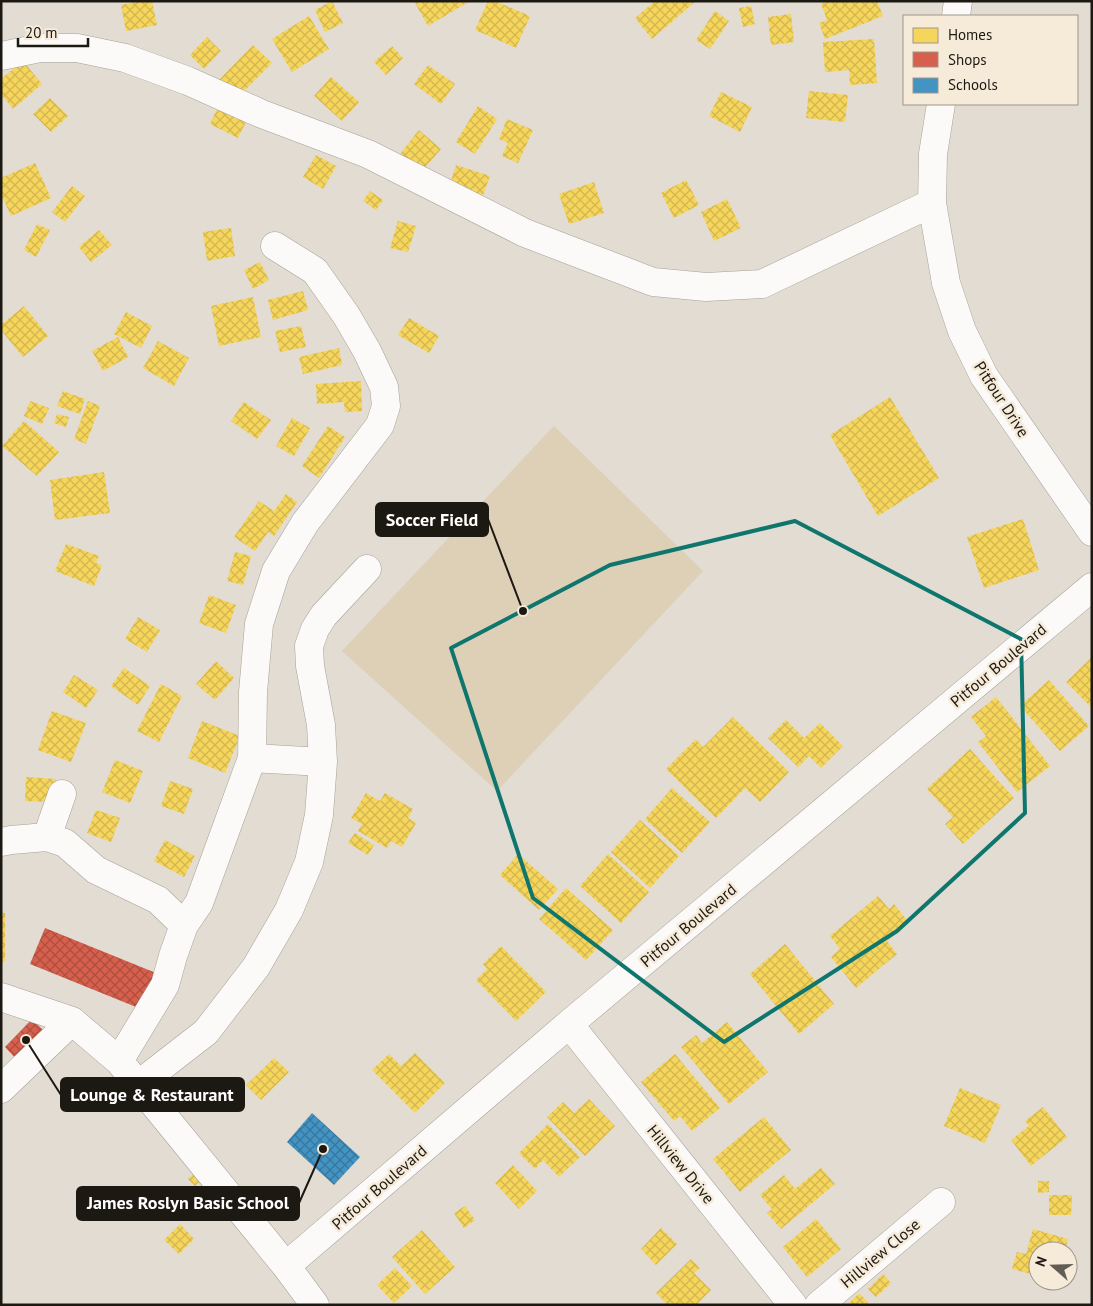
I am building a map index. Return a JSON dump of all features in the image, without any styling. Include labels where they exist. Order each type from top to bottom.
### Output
[{"type":"street","points":[[956,15],[958,1]]},
{"type":"street","points":[[1,56],[40,48],[77,48],[125,58],[188,81],[262,114],[368,154],[525,232],[653,282],[706,287],[762,284],[932,203]]},
{"type":"street","name":"Pitfour Drive","points":[[941,105],[933,154],[932,203],[946,283],[962,331],[984,376],[1092,532]]},
{"type":"street","points":[[119,1061],[166,985],[173,956],[184,925],[200,903],[252,758],[259,624],[276,571],[305,523],[380,425],[386,406],[384,387],[367,351],[346,315],[315,271],[275,246]]},
{"type":"street","points":[[139,1084],[206,1032],[256,967],[289,910],[309,862],[319,815],[322,762],[321,725],[310,666],[309,646],[315,630],[324,615],[368,569]]},
{"type":"street","name":"Pitfour Boulevard","points":[[286,1266],[569,1024],[1092,587]]},
{"type":"street","points":[[252,758],[322,762]]},
{"type":"street","points":[[47,836],[62,794]]},
{"type":"street","points":[[1,842],[47,836],[65,843],[96,870],[158,900],[184,925]]},
{"type":"street","points":[[1,997],[72,1021],[119,1061],[286,1266],[315,1305]]},
{"type":"street","points":[[1,1089],[72,1021]]},
{"type":"street","name":"Hillview Drive","points":[[569,1024],[793,1305]]},
{"type":"street","name":"Hillview Close","points":[[819,1305],[941,1202]]},
{"type":"highlighted area","points":[[795,521],[1021,639],[1025,813],[897,931],[724,1042],[533,898],[451,648],[610,565]]},
{"type":"shaded area","points":[[554,426],[703,571],[497,791],[342,651]]},
{"type":"building: Homes","points":[[152,1],[157,25],[126,31],[121,5]]},
{"type":"building: Homes","points":[[332,1],[343,23],[325,32],[315,10]]},
{"type":"building: Homes","points":[[414,1],[470,1],[428,26]]},
{"type":"building: Homes","points":[[488,1],[495,1],[530,16],[516,48],[475,30]]},
{"type":"building: Homes","points":[[655,1],[696,1],[652,39],[635,18]]},
{"type":"building: Homes","points":[[829,1],[877,1],[883,16],[825,39],[819,23],[827,20],[821,4]]},
{"type":"building: Homes","points":[[751,6],[755,24],[743,27],[739,8]]},
{"type":"building: Homes","points":[[715,11],[729,21],[710,49],[696,40]]},
{"type":"building: Homes","points":[[791,14],[794,42],[771,45],[768,17]]},
{"type":"building: Homes","points":[[309,16],[329,49],[292,72],[272,39]]},
{"type":"building: Homes","points":[[207,37],[221,51],[204,69],[190,55]]},
{"type":"building: Homes","points":[[874,39],[877,83],[850,85],[849,70],[825,72],[823,42]]},
{"type":"building: Homes","points":[[253,45],[272,63],[237,98],[219,80]]},
{"type":"building: Homes","points":[[392,46],[403,58],[386,75],[374,62]]},
{"type":"building: Homes","points":[[23,61],[42,84],[13,109],[1,94],[1,79]]},
{"type":"building: Homes","points":[[428,65],[455,84],[441,104],[414,84]]},
{"type":"building: Homes","points":[[331,77],[359,102],[342,121],[314,96]]},
{"type":"building: Homes","points":[[809,91],[848,95],[845,122],[806,118]]},
{"type":"building: Homes","points":[[721,92],[752,107],[740,132],[709,116]]},
{"type":"building: Homes","points":[[50,98],[68,116],[51,132],[33,114]]},
{"type":"building: Homes","points":[[478,106],[497,119],[475,154],[456,142]]},
{"type":"building: Homes","points":[[218,107],[247,120],[238,138],[210,124]]},
{"type":"building: Homes","points":[[507,119],[533,130],[518,163],[502,156],[508,143],[499,139]]},
{"type":"building: Homes","points":[[419,130],[441,149],[421,172],[400,154]]},
{"type":"building: Homes","points":[[316,155],[336,166],[323,189],[303,177]]},
{"type":"building: Homes","points":[[35,163],[51,198],[11,216],[1,194],[1,178]]},
{"type":"building: Homes","points":[[456,165],[490,176],[482,198],[449,187]]},
{"type":"building: Homes","points":[[686,180],[699,205],[674,218],[661,193]]},
{"type":"building: Homes","points":[[594,182],[604,213],[569,224],[559,194]]},
{"type":"building: Homes","points":[[72,186],[85,196],[65,222],[52,212]]},
{"type":"building: Homes","points":[[370,191],[383,200],[376,210],[363,201]]},
{"type":"building: Homes","points":[[727,199],[741,228],[714,241],[701,212]]},
{"type":"building: Homes","points":[[398,221],[416,226],[408,252],[390,248]]},
{"type":"building: Homes","points":[[37,224],[50,230],[36,257],[24,250]]},
{"type":"building: Homes","points":[[231,228],[235,256],[207,261],[203,232]]},
{"type":"building: Homes","points":[[99,230],[112,245],[91,262],[79,247]]},
{"type":"building: Homes","points":[[260,262],[269,280],[253,289],[244,270]]},
{"type":"building: Homes","points":[[303,291],[308,310],[273,320],[268,300]]},
{"type":"building: Homes","points":[[253,297],[261,337],[219,346],[211,306]]},
{"type":"building: Homes","points":[[24,306],[48,336],[23,357],[1,330],[1,325]]},
{"type":"building: Homes","points":[[126,312],[152,326],[141,348],[114,334]]},
{"type":"building: Homes","points":[[409,318],[439,336],[429,353],[398,335]]},
{"type":"building: Homes","points":[[301,326],[306,347],[280,352],[275,331]]},
{"type":"building: Homes","points":[[118,337],[128,357],[103,371],[92,351]]},
{"type":"building: Homes","points":[[158,341],[189,358],[174,386],[143,368]]},
{"type":"building: Homes","points":[[339,348],[342,365],[303,374],[299,357]]},
{"type":"building: Homes","points":[[361,381],[362,411],[345,412],[344,402],[317,404],[316,384]]},
{"type":"building: Homes","points":[[63,391],[85,399],[80,414],[57,406]]},
{"type":"building: Homes","points":[[890,397],[939,478],[878,516],[830,435]]},
{"type":"building: Homes","points":[[30,401],[49,408],[42,424],[24,416]]},
{"type":"building: Homes","points":[[88,401],[100,406],[86,444],[74,439]]},
{"type":"building: Homes","points":[[244,402],[271,420],[257,439],[231,421]]},
{"type":"building: Homes","points":[[57,414],[69,417],[66,427],[54,423]]},
{"type":"building: Homes","points":[[292,418],[310,428],[294,456],[276,446]]},
{"type":"building: Homes","points":[[24,421],[59,452],[37,476],[2,446]]},
{"type":"building: Homes","points":[[328,426],[345,437],[319,478],[302,466]]},
{"type":"building: Homes","points":[[104,472],[110,513],[55,520],[50,480]]},
{"type":"building: Homes","points":[[286,494],[297,502],[274,536],[268,532],[255,551],[234,537],[259,501],[274,511]]},
{"type":"building: Homes","points":[[1023,519],[1039,570],[984,588],[967,537]]},
{"type":"building: Homes","points":[[66,544],[99,556],[96,563],[102,565],[94,586],[55,571]]},
{"type":"building: Homes","points":[[235,552],[251,556],[243,585],[227,581]]},
{"type":"building: Homes","points":[[209,595],[236,605],[226,633],[199,623]]},
{"type":"building: Homes","points":[[138,617],[160,630],[147,652],[125,639]]},
{"type":"building: Homes","points":[[1092,657],[1092,708],[1066,682]]},
{"type":"building: Homes","points":[[216,661],[234,678],[215,700],[196,684]]},
{"type":"building: Homes","points":[[124,668],[150,686],[138,705],[111,686]]},
{"type":"building: Homes","points":[[74,675],[98,690],[86,708],[63,692]]},
{"type":"building: Homes","points":[[1049,680],[1089,726],[1060,751],[1020,706]]},
{"type":"building: Homes","points":[[161,684],[182,696],[159,742],[137,731]]},
{"type":"building: Homes","points":[[996,697],[1050,766],[1017,792],[978,742],[986,736],[971,717]]},
{"type":"building: Homes","points":[[52,711],[86,723],[71,762],[38,750]]},
{"type":"building: Homes","points":[[733,717],[789,772],[760,802],[745,788],[716,818],[666,769],[696,739],[703,747]]},
{"type":"building: Homes","points":[[786,720],[804,738],[820,723],[843,746],[821,768],[809,756],[798,767],[768,738]]},
{"type":"building: Homes","points":[[202,721],[240,736],[225,773],[188,758]]},
{"type":"building: Homes","points":[[970,749],[1014,798],[963,844],[945,824],[953,817],[927,789]]},
{"type":"building: Homes","points":[[115,760],[143,771],[130,803],[102,792]]},
{"type":"building: Homes","points":[[26,777],[56,779],[55,802],[25,801]]},
{"type":"building: Homes","points":[[170,781],[193,789],[184,814],[161,806]]},
{"type":"building: Homes","points":[[672,788],[710,822],[682,853],[645,819]]},
{"type":"building: Homes","points":[[366,793],[380,801],[385,793],[413,809],[408,818],[416,823],[402,847],[391,841],[387,848],[358,831],[362,824],[351,818]]},
{"type":"building: Homes","points":[[96,810],[120,818],[111,842],[87,833]]},
{"type":"building: Homes","points":[[640,820],[679,856],[650,888],[611,852]]},
{"type":"building: Homes","points":[[355,833],[374,845],[368,855],[348,843]]},
{"type":"building: Homes","points":[[165,840],[195,856],[184,877],[154,861]]},
{"type":"building: Homes","points":[[518,854],[558,889],[539,910],[500,875]]},
{"type":"building: Homes","points":[[608,854],[649,892],[621,923],[580,886]]},
{"type":"building: Homes","points":[[566,888],[613,930],[586,960],[539,919]]},
{"type":"building: Homes","points":[[878,896],[889,909],[894,904],[909,923],[887,941],[897,954],[856,988],[831,957],[840,949],[830,936]]},
{"type":"building: Homes","points":[[1,913],[5,913],[5,962],[1,962]]},
{"type":"building: Homes","points":[[785,944],[834,1004],[799,1034],[750,974]]},
{"type":"building: Homes","points":[[501,946],[546,992],[516,1021],[476,980],[487,969],[483,964]]},
{"type":"building: Homes","points":[[727,1022],[768,1072],[729,1104],[681,1047],[696,1035],[702,1043]]},
{"type":"building: Homes","points":[[415,1053],[445,1083],[415,1113],[372,1070],[389,1054],[401,1066]]},
{"type":"building: Homes","points":[[675,1054],[720,1108],[692,1131],[680,1116],[674,1121],[641,1082]]},
{"type":"building: Homes","points":[[274,1058],[289,1072],[261,1100],[246,1085]]},
{"type":"building: Homes","points":[[960,1088],[1001,1105],[985,1143],[944,1126]]},
{"type":"building: Homes","points":[[589,1099],[615,1126],[585,1156],[547,1117],[563,1102],[574,1113]]},
{"type":"building: Homes","points":[[1043,1107],[1067,1137],[1031,1166],[1011,1140],[1029,1126],[1025,1121]]},
{"type":"building: Homes","points":[[764,1117],[791,1150],[740,1192],[713,1159]]},
{"type":"building: Homes","points":[[548,1124],[580,1157],[559,1177],[543,1160],[535,1169],[519,1153]]},
{"type":"building: Homes","points":[[513,1165],[537,1191],[519,1209],[495,1183]]},
{"type":"building: Homes","points":[[821,1168],[835,1184],[781,1229],[767,1213],[772,1209],[760,1195],[784,1175],[795,1189]]},
{"type":"building: Homes","points":[[198,1169],[205,1176],[195,1186],[188,1179]]},
{"type":"building: Homes","points":[[1038,1181],[1049,1181],[1049,1192],[1038,1193]]},
{"type":"building: Homes","points":[[1049,1195],[1072,1195],[1071,1215],[1049,1215]]},
{"type":"building: Homes","points":[[465,1206],[475,1220],[464,1228],[454,1213]]},
{"type":"building: Homes","points":[[816,1219],[841,1249],[807,1277],[783,1247]]},
{"type":"building: Homes","points":[[180,1224],[194,1239],[179,1254],[164,1240]]},
{"type":"building: Homes","points":[[661,1228],[677,1244],[656,1265],[641,1249]]},
{"type":"building: Homes","points":[[1033,1229],[1068,1239],[1068,1241],[1030,1241]]},
{"type":"building: Homes","points":[[422,1230],[455,1267],[425,1294],[392,1257]]},
{"type":"building: Homes","points":[[1028,1247],[1028,1273],[1012,1269],[1017,1252],[1026,1254]]},
{"type":"building: Homes","points":[[691,1259],[700,1268],[694,1273],[711,1290],[696,1305],[668,1305],[656,1293]]},
{"type":"building: Homes","points":[[395,1268],[412,1286],[394,1303],[377,1285]]},
{"type":"building: Homes","points":[[883,1274],[891,1283],[876,1297],[868,1289]]},
{"type":"building: Homes","points":[[859,1293],[868,1302],[865,1305],[847,1305]]},
{"type":"building: Shops","points":[[45,928],[156,973],[141,1009],[30,964]]},
{"type":"building: Shops","points":[[32,1019],[47,1034],[19,1062],[5,1047]]},
{"type":"building: Schools","points":[[312,1113],[360,1157],[334,1185],[287,1142]]},
{"type":"place","name":"Soccer Field","points":[[523,611]]},
{"type":"place","name":"Lounge & Restaurant","points":[[26,1040]]},
{"type":"place","name":"James Roslyn Basic School","points":[[323,1149]]}]
